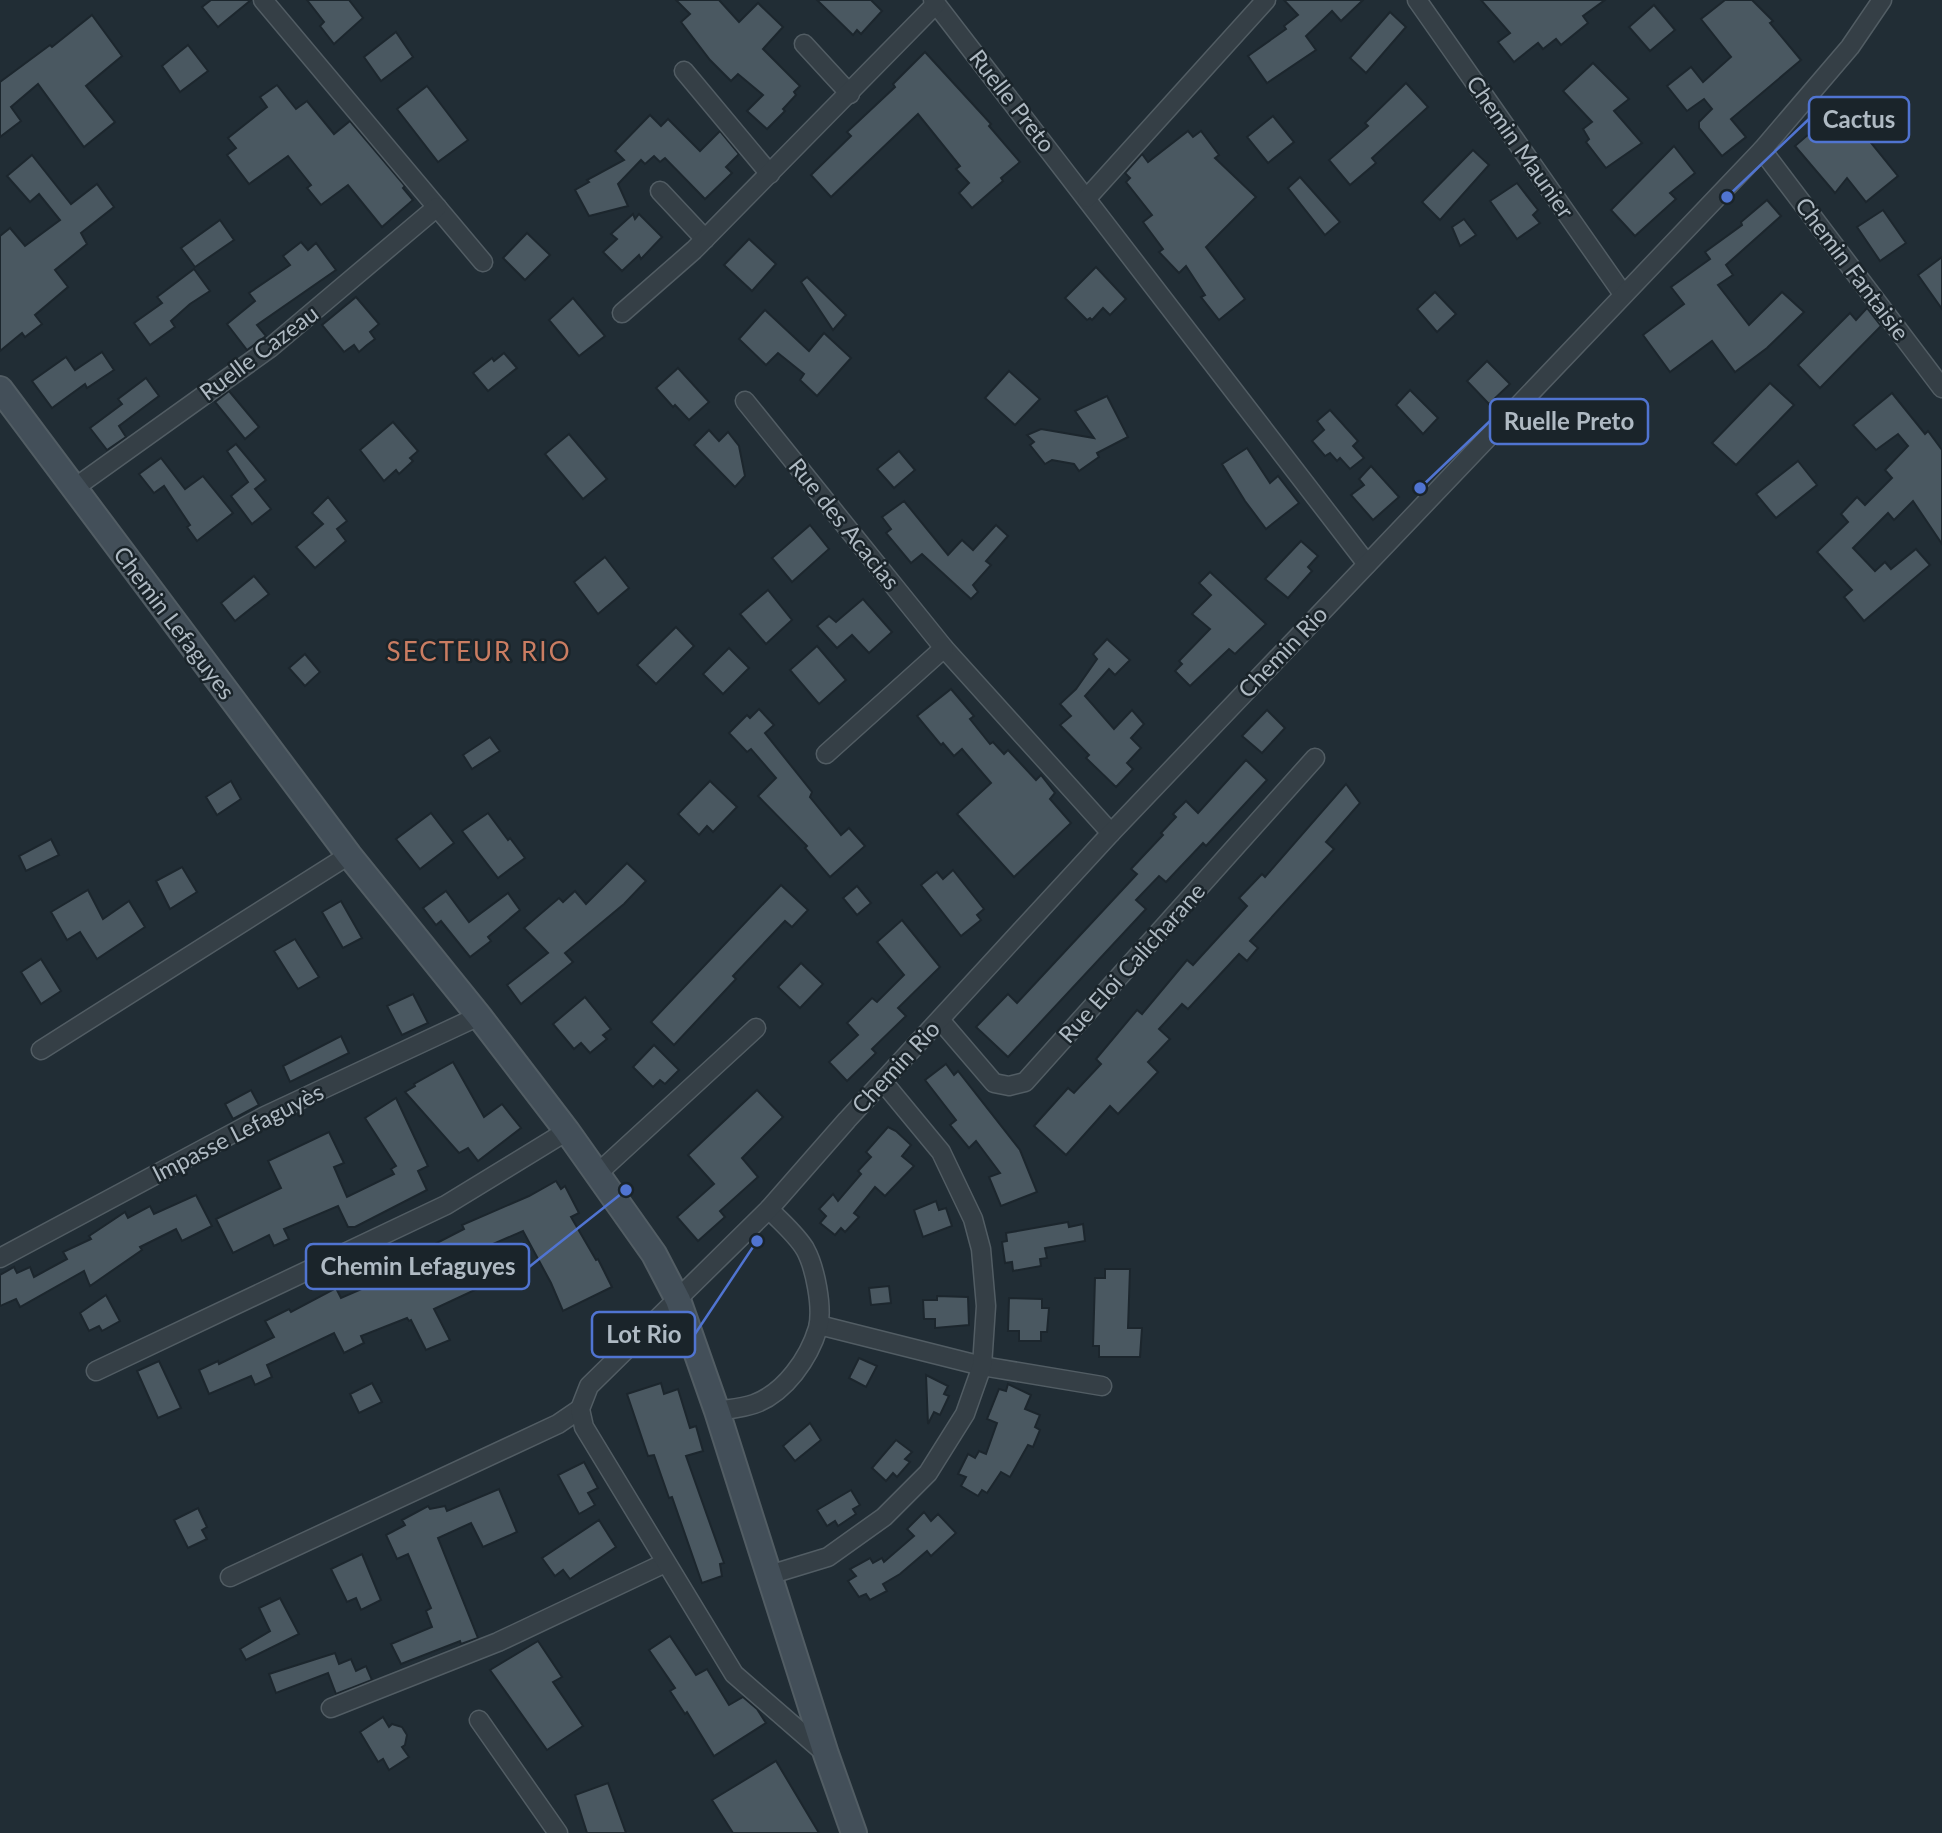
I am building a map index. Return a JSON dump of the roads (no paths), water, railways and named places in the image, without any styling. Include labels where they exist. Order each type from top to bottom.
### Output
[{"type":"main road","name":"Chemin Lefaguyes","points":[[0,389],[349,856],[479,1016],[598,1173],[654,1254],[678,1300],[717,1411],[854,1833]]},
{"type":"street","points":[[263,0],[483,262]]},
{"type":"street","points":[[1087,198],[1266,0]]},
{"type":"street","name":"Chemin Maunier","points":[[1417,0],[1623,294]]},
{"type":"street","name":"Chemin Rio","points":[[678,1300],[769,1209],[1111,833],[1762,150],[1850,47],[1882,0]]},
{"type":"street","name":"Ruelle Preto","points":[[622,313],[705,239],[850,94],[935,2],[1367,564]]},
{"type":"street","points":[[804,44],[850,94]]},
{"type":"street","points":[[684,71],[770,174]]},
{"type":"street","name":"Chemin Fantaisie","points":[[1762,150],[1942,388]]},
{"type":"street","points":[[660,191],[705,239]]},
{"type":"street","name":"Ruelle Cazeau","points":[[73,489],[270,348],[437,207]]},
{"type":"street","name":"Rue des Acacias","points":[[745,401],[944,648],[1111,833]]},
{"type":"street","points":[[826,754],[944,648]]},
{"type":"street","name":"Rue Eloi Calicharane","points":[[940,1020],[994,1083],[1009,1086],[1025,1082],[1315,758]]},
{"type":"street","points":[[40,1051],[349,856]]},
{"type":"street","name":"Impasse Lefaguyès","points":[[0,1258],[265,1116],[479,1016]]},
{"type":"street","points":[[598,1173],[756,1028]]},
{"type":"street","points":[[769,1575],[828,1557],[884,1517],[928,1474],[965,1414],[982,1366],[986,1306],[981,1249],[973,1219],[941,1152],[884,1083]]},
{"type":"street","points":[[96,1371],[446,1205],[566,1131]]},
{"type":"street","points":[[717,1411],[756,1404],[783,1386],[806,1358],[819,1325],[818,1294],[809,1259],[804,1248],[769,1209]]},
{"type":"street","points":[[678,1300],[589,1386],[580,1409],[584,1427],[734,1674],[827,1754]]},
{"type":"street","points":[[819,1325],[982,1366],[1102,1386]]},
{"type":"street","points":[[230,1577],[558,1424],[580,1409]]},
{"type":"street","points":[[331,1708],[498,1642],[665,1563]]},
{"type":"street","points":[[479,1720],[558,1833]]},
{"type":"place","name":"Cactus","points":[[1727,197]]},
{"type":"place","name":"Ruelle Preto","points":[[1420,488]]},
{"type":"place","name":"Chemin Lefaguyes","points":[[626,1190]]},
{"type":"place","name":"Lot Rio","points":[[757,1241]]},
{"type":"district","name":"SECTEUR RIO","points":[[479,652]]}]
